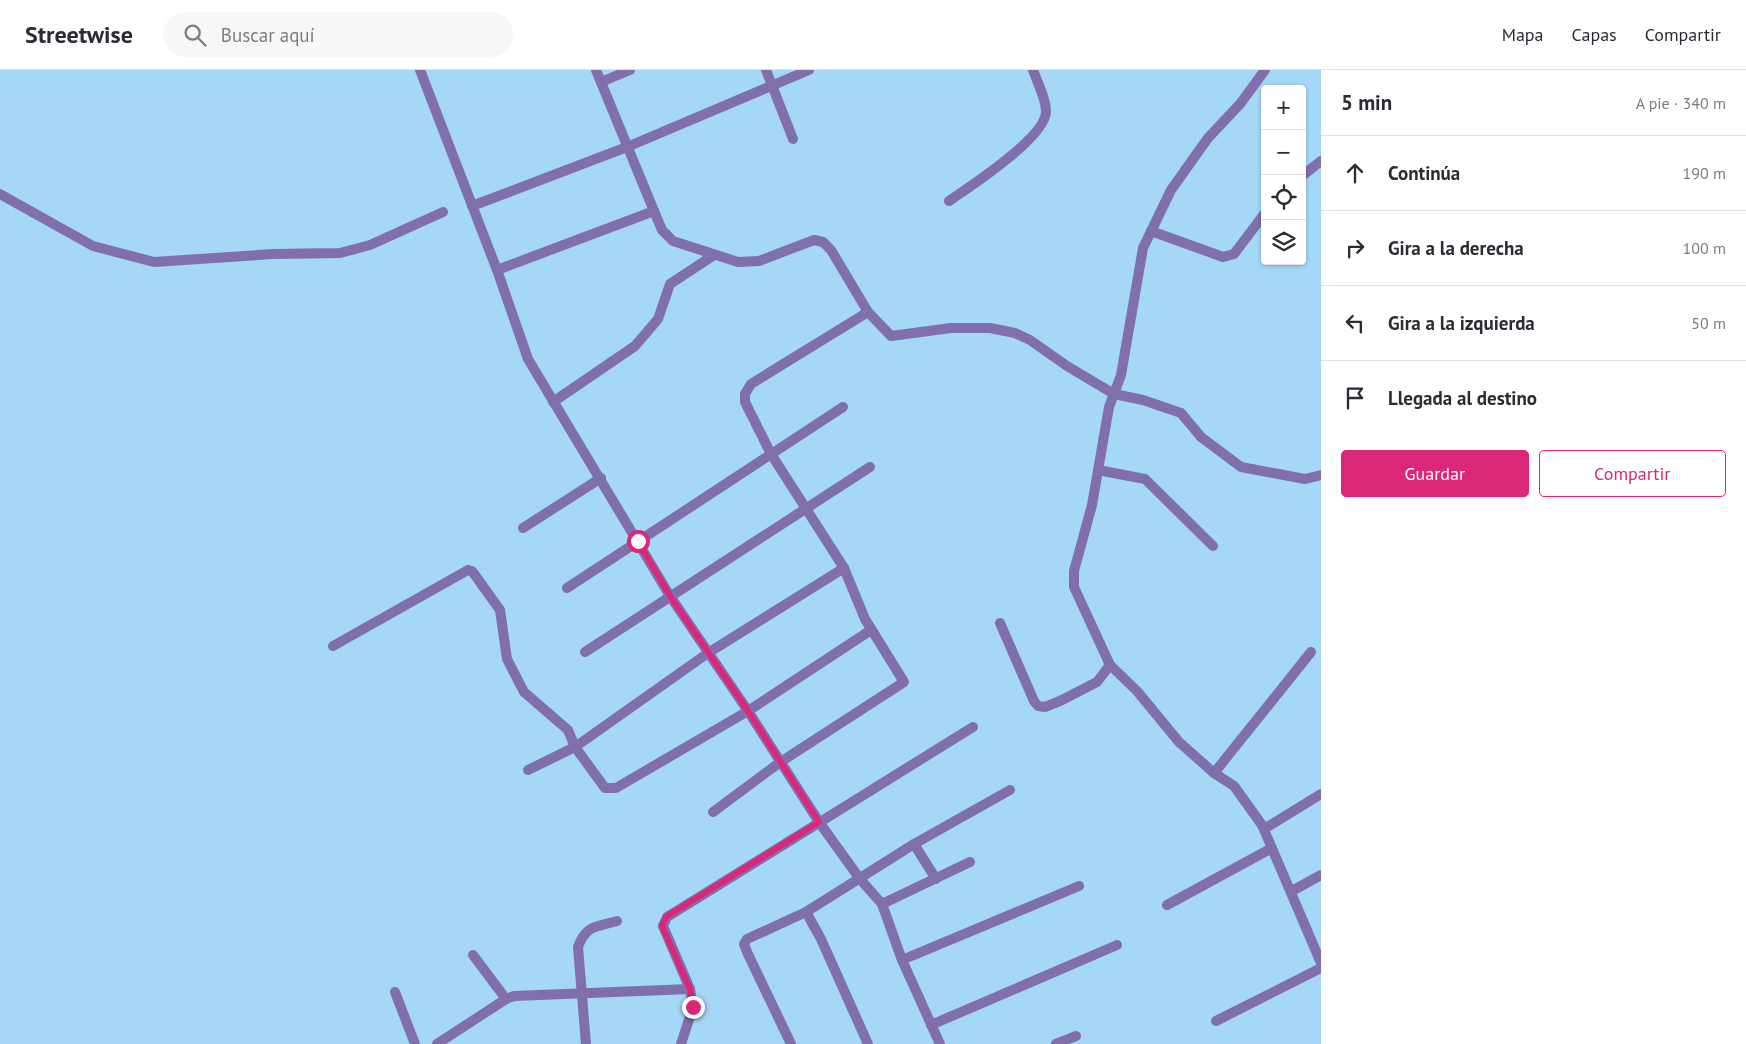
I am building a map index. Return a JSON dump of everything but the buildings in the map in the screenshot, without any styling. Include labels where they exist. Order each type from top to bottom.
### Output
[{"type":"street","points":[[420,70],[528,359],[670,596],[748,711],[779,763],[819,822],[860,879],[882,904],[902,960],[940,1044]]},
{"type":"street","points":[[596,70],[662,230],[672,241],[738,262],[760,261],[814,240],[823,242],[831,250],[868,312],[891,336],[946,328],[990,328],[1015,333],[1030,340],[1066,366],[1114,394],[1143,400],[1181,413],[1201,437],[1241,467],[1305,479],[1321,475]]},
{"type":"street","points":[[601,82],[630,70]]},
{"type":"street","points":[[766,70],[793,139]]},
{"type":"street","points":[[472,206],[627,147],[809,70]]},
{"type":"street","points":[[949,201],[999,166],[1042,125],[1046,110],[1034,70]]},
{"type":"street","points":[[1265,70],[1240,104],[1208,138],[1181,175],[1171,190],[1143,248],[1121,375],[1109,407],[1092,505],[1080,541],[1074,571],[1074,587],[1110,665],[1137,691],[1179,742],[1214,773],[1234,786],[1264,828],[1321,963]]},
{"type":"street","points":[[1303,175],[1321,161]]},
{"type":"street","points":[[0,194],[93,246],[154,262],[273,254],[340,253],[370,245],[443,212]]},
{"type":"street","points":[[496,270],[654,211]]},
{"type":"street","points":[[1151,231],[1223,257],[1234,254],[1261,218]]},
{"type":"street","points":[[553,402],[636,346],[658,319],[670,284],[714,255]]},
{"type":"street","points":[[713,812],[779,763],[902,684],[904,680],[871,630],[844,568],[771,454],[745,402],[745,394],[751,384],[868,312]]},
{"type":"street","points":[[567,588],[843,407]]},
{"type":"street","points":[[585,652],[870,467]]},
{"type":"street","points":[[1098,470],[1145,479],[1213,546]]},
{"type":"street","points":[[522,528],[601,478]]},
{"type":"street","points":[[528,770],[575,747],[708,653],[844,568]]},
{"type":"street","points":[[333,646],[468,570],[472,571],[500,610],[507,659],[516,680],[527,695],[558,719],[568,730],[575,747],[605,788],[609,790],[616,788],[748,711],[871,630]]},
{"type":"street","points":[[1000,623],[1034,702],[1038,706],[1045,707],[1060,702],[1097,682],[1110,665]]},
{"type":"street","points":[[1214,773],[1311,652]]},
{"type":"street","points":[[681,1044],[693,1007],[690,989],[662,926],[666,917],[973,727]]},
{"type":"street","points":[[790,1044],[744,944],[747,940],[806,912],[914,844],[1010,790]]},
{"type":"street","points":[[1264,828],[1321,794]]},
{"type":"street","points":[[914,844],[936,879]]},
{"type":"street","points":[[1167,905],[1272,848]]},
{"type":"street","points":[[882,904],[970,862]]},
{"type":"street","points":[[1292,891],[1321,874]]},
{"type":"street","points":[[902,960],[1079,886]]},
{"type":"street","points":[[806,912],[821,939],[868,1044]]},
{"type":"street","points":[[586,1044],[578,947],[583,933],[589,929],[617,921]]},
{"type":"street","points":[[931,1025],[1117,945]]},
{"type":"street","points":[[473,955],[506,998]]},
{"type":"street","points":[[1216,1021],[1321,968]]},
{"type":"street","points":[[437,1044],[506,998],[514,996],[690,989]]},
{"type":"street","points":[[395,992],[415,1044]]},
{"type":"street","points":[[1056,1044],[1076,1036]]},
{"type":"route","points":[[638,541],[670,596],[748,711],[779,763],[819,822],[666,917],[662,926],[690,989],[693,1007]]}]
